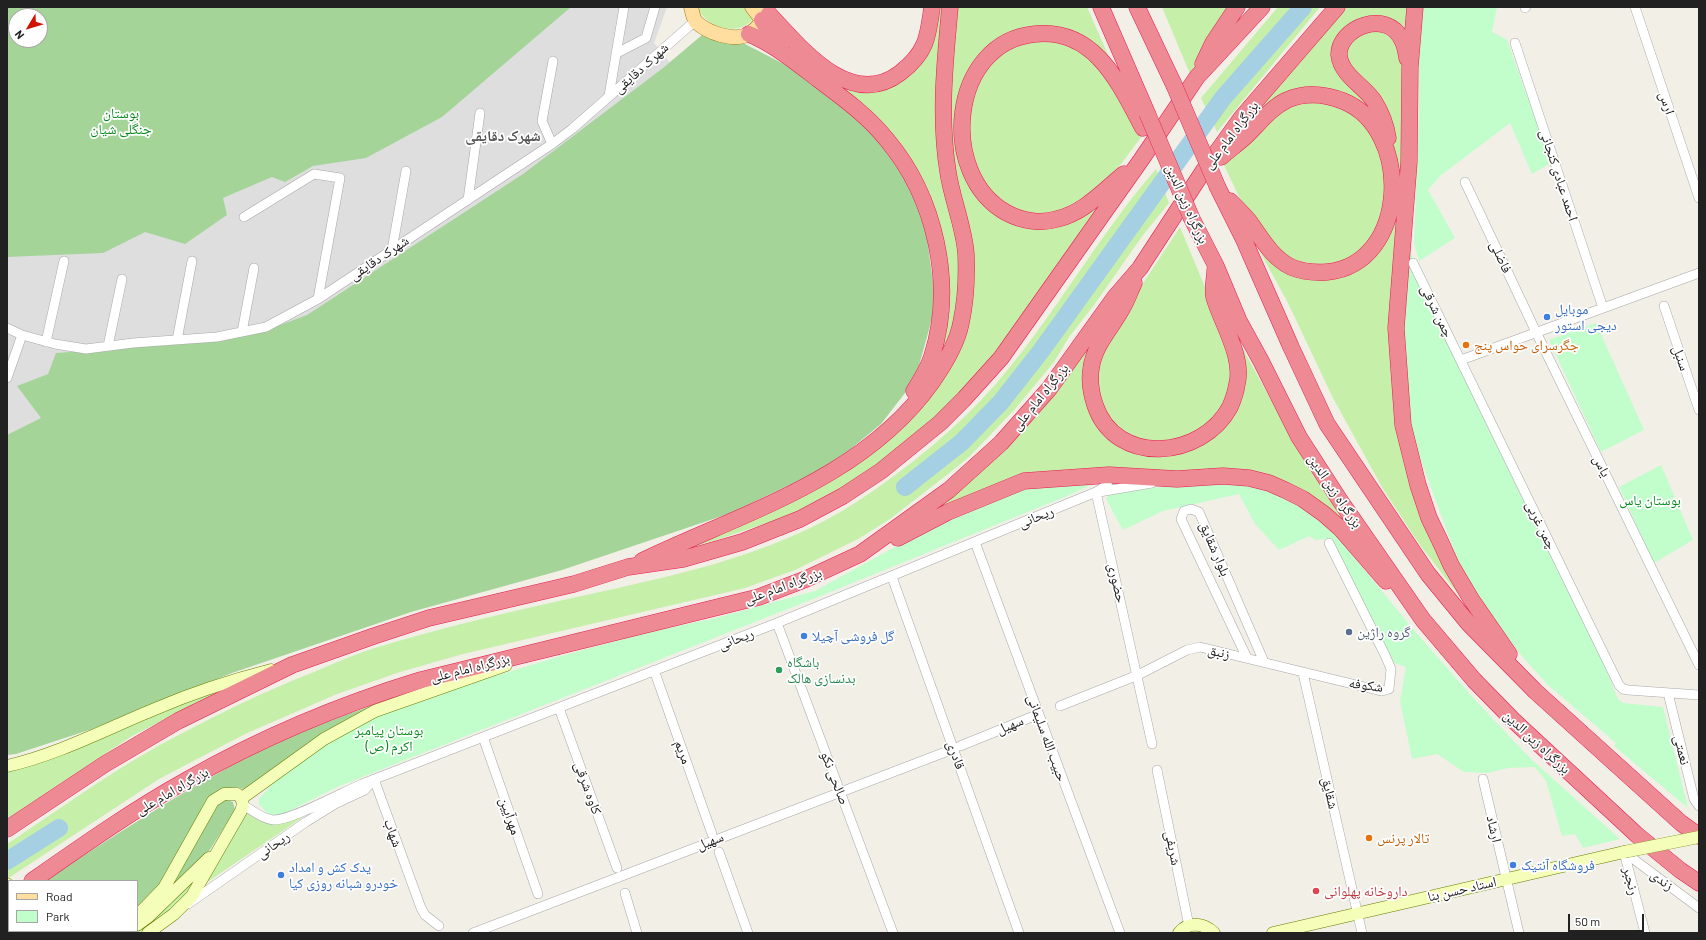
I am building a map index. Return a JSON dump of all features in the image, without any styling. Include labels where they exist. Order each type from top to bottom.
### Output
[{"type":"highway","points":[[765,14],[805,52],[827,70],[847,82],[873,85],[893,78],[909,65],[920,52],[928,37],[932,7]]},
{"type":"highway","points":[[7,829],[105,764],[178,721],[292,666],[429,618],[574,584],[628,567],[797,492],[832,472],[867,448],[916,403],[940,370],[961,324],[967,288],[966,251],[948,172],[944,141],[945,66],[950,7]]},
{"type":"highway","name":"بزرگراه زین الدین","points":[[1101,7],[1145,120],[1170,166],[1192,219],[1216,266],[1239,321],[1299,437],[1339,499],[1423,620],[1474,680],[1513,720],[1637,835],[1680,870],[1699,883]]},
{"type":"highway","points":[[1137,7],[1174,85],[1218,188],[1244,240],[1291,347],[1328,424],[1428,574],[1470,624],[1535,691],[1681,823],[1699,836]]},
{"type":"highway","points":[[1150,7],[1174,85]]},
{"type":"highway","points":[[1197,77],[1213,42],[1237,7]]},
{"type":"highway","points":[[628,567],[683,560],[742,542],[800,519],[843,496],[912,447],[964,399],[1000,358],[1141,160],[1197,77],[1262,7]]},
{"type":"highway","name":"بزرگراه امام علی","points":[[33,880],[94,838],[187,780],[293,726],[367,697],[421,680],[759,597],[806,580],[860,554],[949,490],[1001,443],[1049,389],[1115,297],[1140,268],[1204,170],[1242,117],[1337,7]]},
{"type":"highway","points":[[1415,7],[1410,67],[1409,162],[1396,328],[1403,425],[1429,518],[1451,565],[1471,598],[1535,691]]},
{"type":"highway","points":[[765,14],[785,54]]},
{"type":"highway","points":[[1218,188],[1248,220],[1271,251],[1284,263],[1308,272],[1342,269],[1359,260],[1370,250],[1381,236],[1390,202],[1388,137],[1384,120],[1374,101],[1343,68],[1339,55],[1343,43],[1351,33],[1362,25],[1378,22],[1390,28],[1402,39],[1410,67]]},
{"type":"highway","points":[[1141,160],[1081,209],[1057,220],[1028,221],[999,209],[986,198],[971,177],[965,157],[963,116],[971,80],[979,67],[991,54],[1002,44],[1016,37],[1050,33],[1070,38],[1094,52],[1145,120]]},
{"type":"highway","points":[[749,34],[766,42],[785,54],[855,108],[888,140],[906,166],[921,194],[932,225],[938,255],[941,292],[938,329],[932,357],[922,378],[894,424]]},
{"type":"highway","points":[[1204,170],[1243,138],[1279,104],[1292,98],[1311,95],[1331,96],[1361,110],[1376,128],[1387,148],[1389,157]]},
{"type":"highway","points":[[1140,268],[1124,305],[1099,343],[1091,368],[1090,380],[1092,395],[1097,410],[1110,431],[1122,440],[1137,447],[1152,449],[1182,445],[1198,438],[1215,425],[1230,406],[1238,382],[1237,367],[1229,332],[1214,296],[1216,266]]},
{"type":"highway","points":[[860,554],[911,532],[948,512],[1024,481],[1109,475],[1177,479],[1223,476],[1249,478],[1269,483],[1303,499],[1324,514],[1340,528],[1368,562],[1423,620]]},
{"type":"main road","points":[[691,7],[695,21],[718,34],[736,37],[749,34],[765,14],[752,7]]},
{"type":"main road","points":[[242,801],[324,739],[375,711],[556,647]]},
{"type":"main road","points":[[7,766],[60,750],[157,708],[238,678],[292,666]]},
{"type":"main road","name":"ریحانی","points":[[138,915],[164,888],[213,801],[219,796],[230,792],[237,794],[242,801],[192,896],[174,914],[148,933]]},
{"type":"main road","name":"استاد حسن بنا","points":[[1273,933],[1699,836]]},
{"type":"main road","points":[[138,924],[148,917],[219,847]]},
{"type":"main road","points":[[1184,929],[1201,925],[1214,933]]},
{"type":"street","points":[[609,96],[624,7]]},
{"type":"street","points":[[617,53],[646,38],[655,7]]},
{"type":"street","name":"ارس","points":[[1635,7],[1699,198]]},
{"type":"street","name":"شهرک دقایقی","points":[[7,328],[22,335],[46,342],[86,349],[217,337],[266,327],[318,299],[552,144],[609,96],[658,51],[695,21]]},
{"type":"street","name":"احمد عبادی کنجانی","points":[[1515,43],[1603,308]]},
{"type":"street","points":[[552,144],[542,122],[553,61]]},
{"type":"street","points":[[468,200],[480,113]]},
{"type":"street","points":[[392,250],[406,171]]},
{"type":"street","points":[[244,217],[314,174],[340,178],[318,299]]},
{"type":"street","name":"فاضلی","points":[[1465,182],[1536,332]]},
{"type":"street","points":[[46,342],[64,261]]},
{"type":"street","points":[[177,340],[192,261]]},
{"type":"street","name":"چمن شرقی","points":[[1413,263],[1461,360]]},
{"type":"street","points":[[242,332],[254,268]]},
{"type":"street","points":[[1461,360],[1699,273]]},
{"type":"street","points":[[108,346],[122,279]]},
{"type":"street","name":"سنبل","points":[[1664,306],[1699,410]]},
{"type":"street","name":"یاس","points":[[1536,332],[1699,665]]},
{"type":"street","points":[[7,378],[22,335]]},
{"type":"street","name":"چمن غربی","points":[[1461,360],[1619,685],[1623,689],[1668,693]]},
{"type":"street","points":[[1096,492],[1107,485],[1109,475]]},
{"type":"street","points":[[1096,492],[1177,479]]},
{"type":"street","name":"ریحانی","points":[[242,801],[264,818],[280,820],[374,779],[777,623],[1096,492]]},
{"type":"street","name":"حضوری","points":[[1096,492],[1138,675]]},
{"type":"street","name":"بلوار شقایق","points":[[1247,658],[1181,519],[1184,511],[1191,509],[1199,512],[1264,662]]},
{"type":"street","name":"حبیب الله سلیمانی","points":[[975,542],[1120,933]]},
{"type":"street","name":"شکوفه","points":[[1303,674],[1382,690],[1389,688],[1391,680],[1391,669],[1385,655],[1329,543]]},
{"type":"street","name":"قادری","points":[[892,577],[1019,933]]},
{"type":"street","name":"صالحی نکو","points":[[777,623],[893,933]]},
{"type":"street","name":"زنبق","points":[[1138,675],[1188,650],[1200,647],[1264,662],[1303,674]]},
{"type":"street","name":"مریم","points":[[654,670],[712,834]]},
{"type":"street","name":"شقایق","points":[[1303,674],[1362,933]]},
{"type":"street","points":[[1060,706],[1138,675],[1152,744]]},
{"type":"street","points":[[1668,693],[1699,695]]},
{"type":"street","name":"نعمتی","points":[[1668,693],[1694,799],[1699,806]]},
{"type":"street","name":"کاوه شرقی","points":[[559,708],[617,868]]},
{"type":"street","name":"سهیل","points":[[960,746],[1039,714]]},
{"type":"street","name":"مهرآیین","points":[[483,737],[538,894]]},
{"type":"street","name":"سهیل","points":[[473,933],[948,751]]},
{"type":"street","name":"شریفی","points":[[1157,770],[1184,929]]},
{"type":"street","name":"ریحانی","points":[[174,914],[306,822],[335,804],[365,790],[374,779]]},
{"type":"street","name":"شهاب","points":[[374,779],[421,908],[425,915],[439,926]]},
{"type":"street","name":"ارشاد","points":[[1483,779],[1505,879],[1519,933]]},
{"type":"street","points":[[719,852],[748,933]]},
{"type":"street","name":"زندی","points":[[1624,852],[1699,908]]},
{"type":"street","name":"رنجبر","points":[[1624,852],[1645,933]]},
{"type":"street","points":[[625,893],[637,933]]},
{"type":"shaded area","points":[[263,7],[667,7],[654,43],[671,64],[721,57],[7,533],[7,13],[8,48],[48,48],[48,39]]},
{"type":"green space","name":"بوستان جنگلی شیان","points":[[7,7],[571,7],[442,117],[366,158],[313,166],[285,182],[272,177],[223,198],[227,215],[185,244],[145,232],[103,253],[7,257]]},
{"type":"green space","points":[[697,7],[747,7],[754,18],[747,25],[742,27],[735,29],[722,28],[704,18]]},
{"type":"green space","points":[[937,7],[944,7],[940,54],[962,267],[960,310],[936,369],[944,314],[916,178],[782,42],[775,22],[827,76],[901,81]]},
{"type":"green space","points":[[953,7],[1087,7],[1112,64],[1051,28],[973,65],[965,172],[1037,226],[1110,191],[1006,338],[980,371],[934,418],[866,474],[808,507],[782,518],[651,560],[881,443],[965,325],[949,146]]},
{"type":"green space","points":[[1162,7],[1233,7],[1190,74]]},
{"type":"green space","points":[[1278,7],[1320,7],[1217,132],[1201,98]]},
{"type":"green space","points":[[1346,7],[1411,7],[1395,400],[1467,606],[1420,545],[1383,489],[1333,398],[1287,301],[1242,219],[1258,243],[1325,276],[1390,230],[1384,132],[1318,91],[1249,123],[1289,72]]},
{"type":"green space","points":[[1424,7],[1497,7],[1492,32],[1507,40],[1551,163],[1532,174],[1510,123],[1440,176],[1428,190],[1455,238],[1419,261],[1414,243],[1419,106],[1419,23]]},
{"type":"green space","points":[[702,35],[743,43],[811,78],[875,132],[923,209],[936,304],[915,380],[881,424],[831,465],[731,513],[562,570],[411,612],[232,673],[92,729],[16,754],[7,755],[7,435],[41,418],[17,386],[48,374],[56,353],[213,342],[256,334],[307,315],[523,174],[663,68]]},
{"type":"green space","points":[[1026,40],[1072,43],[1105,73],[1142,136],[1112,176],[1081,204],[1051,216],[1018,213],[988,194],[968,149],[971,97],[992,59]]},
{"type":"green space","points":[[1331,100],[1375,131],[1387,176],[1382,223],[1356,257],[1324,268],[1289,261],[1242,203],[1224,165],[1264,123],[1291,102]]},
{"type":"green space","points":[[1156,169],[1169,203],[1143,235],[1094,305],[1069,337],[1054,362],[1015,409],[970,456],[890,519],[858,539],[795,570],[745,588],[463,654],[400,672],[337,694],[245,734],[159,779],[7,879],[7,844],[139,757],[196,726],[274,689],[358,654],[406,639],[493,616],[675,575],[752,552],[788,538],[824,521],[858,501],[913,462],[980,402],[1037,332],[1114,222]]},
{"type":"green space","points":[[1180,227],[1207,292],[1233,367],[1229,396],[1203,431],[1157,445],[1126,437],[1102,412],[1096,372],[1115,326]]},
{"type":"green space","points":[[1410,251],[1486,424],[1594,641],[1618,699],[1623,703],[1663,707],[1688,808],[1614,746],[1616,743],[1548,685],[1521,655],[1488,611],[1462,572],[1411,433],[1403,324]]},
{"type":"green space","points":[[1217,294],[1243,349],[1306,464],[1364,550],[1342,522],[1232,470],[1204,469],[1175,472],[1111,471],[909,529],[975,478],[1019,434],[1122,301],[1086,374],[1123,447],[1202,441],[1242,383]]},
{"type":"green space","points":[[1596,323],[1644,430],[1601,452],[1549,340]]},
{"type":"green space","name":"بوستان یاس","points":[[1661,465],[1693,540],[1654,563],[1619,487]]},
{"type":"green space","name":"بوستان پیامبر اکرم (ص)","points":[[1104,479],[1067,496],[813,599],[337,787],[279,816],[268,814],[259,804],[259,799],[273,783],[342,733],[363,721],[439,693],[561,656],[645,633],[716,618],[815,591],[967,507],[1007,491]]},
{"type":"green space","points":[[1228,481],[1258,487],[1301,506],[1333,531],[1412,628],[1475,700],[1532,760],[1620,839],[1583,848],[1575,834],[1562,836],[1546,781],[1535,767],[1508,768],[1487,773],[1464,772],[1437,754],[1412,759],[1400,701],[1406,667],[1394,663],[1330,538],[1316,540],[1309,536],[1279,550],[1255,524],[1239,494],[1163,511],[1123,530],[1106,499],[1109,495],[1173,485]]},
{"type":"green space","points":[[465,677],[244,789],[236,787],[223,789],[163,882],[138,909],[138,880],[46,880],[200,783],[254,754],[332,720],[411,693]]},
{"type":"green space","points":[[241,681],[132,736],[7,819],[7,770],[62,755],[177,706]]},
{"type":"green space","points":[[223,799],[233,802],[235,810],[209,851],[168,894],[217,803]]},
{"type":"green space","points":[[247,813],[263,821],[278,823],[293,820],[309,813],[200,887]]},
{"type":"green space","points":[[202,869],[188,895],[148,928],[139,933],[128,933],[138,932],[138,927]]},
{"type":"waterway","points":[[905,487],[962,442],[1001,402],[1041,351],[1223,98],[1303,7]]},
{"type":"waterway","points":[[7,861],[59,828]]},
{"type":"place","name":"موبایل دیجی استور","points":[[1547,317]]},
{"type":"place","name":"جگرسرای حواس پنج","points":[[1466,345]]},
{"type":"place","name":"گروه راژین","points":[[1349,632]]},
{"type":"place","name":"گل فروشی آچیلا","points":[[804,636]]},
{"type":"place","name":"باشگاه بدنسازی هالک","points":[[779,670]]},
{"type":"place","name":"تالار پرنس","points":[[1369,838]]},
{"type":"place","name":"فروشگاه آنتیک","points":[[1513,865]]},
{"type":"place","name":"یدک کش و امداد خودرو شبانه روزی کیا","points":[[281,875]]},
{"type":"place","name":"داروخانه پهلوانی","points":[[1316,891]]},
{"type":"district","name":"شهرک دقایقی","points":[[503,136]]}]
